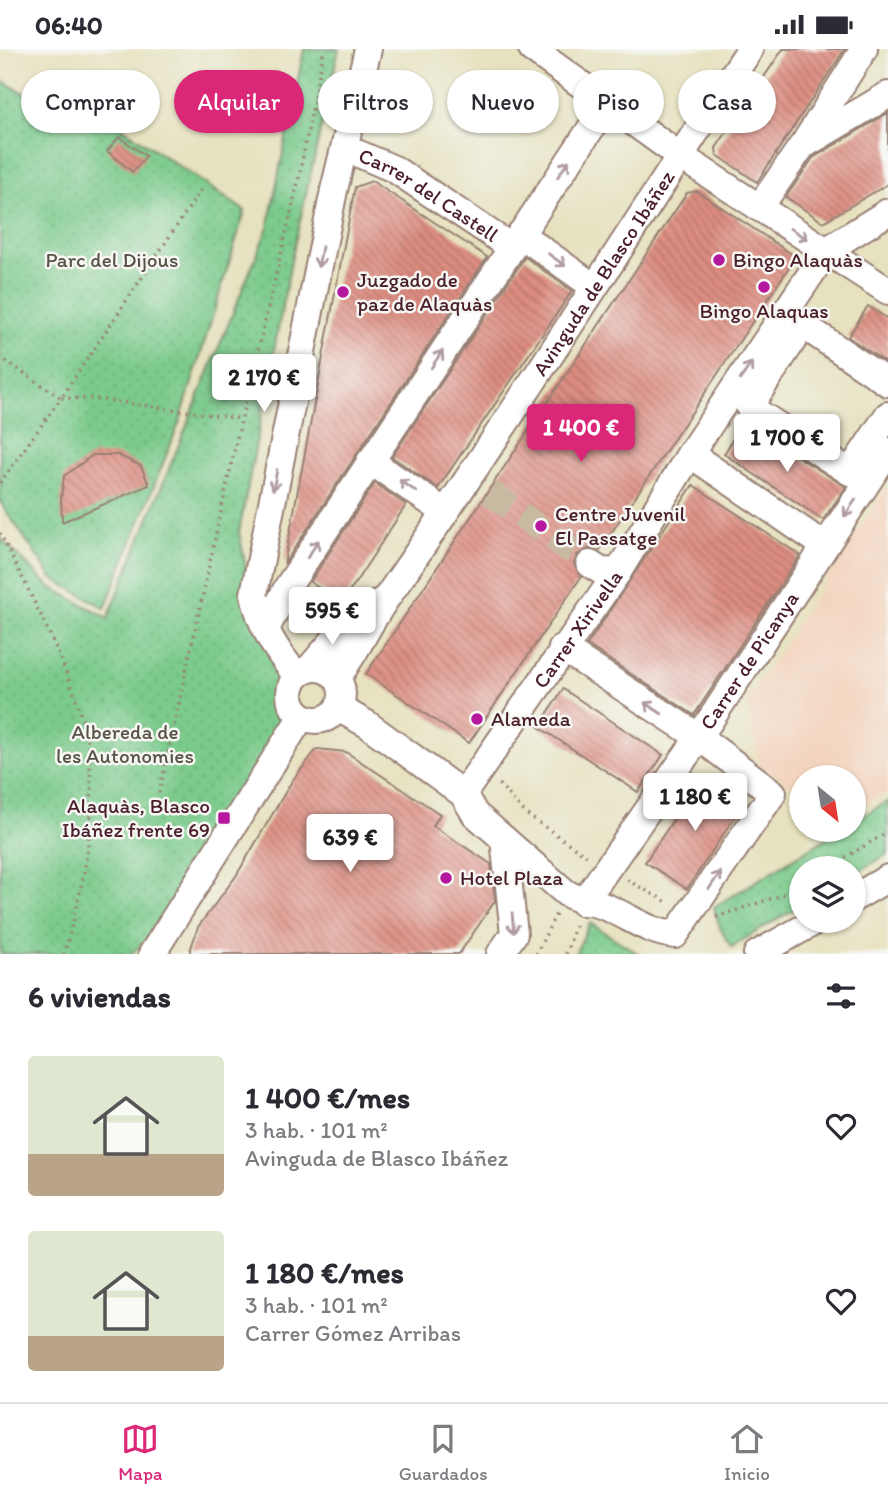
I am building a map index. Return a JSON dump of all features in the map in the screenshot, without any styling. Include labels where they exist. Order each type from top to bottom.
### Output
[{"type":"street","points":[[303,673],[280,656],[258,614],[254,594],[345,148],[368,49]]},
{"type":"street","name":"Avinguda de Blasco Ibáñez","points":[[337,678],[358,650],[385,599],[445,512],[479,484],[594,287],[750,49]]},
{"type":"street","points":[[759,208],[864,49]]},
{"type":"street","points":[[535,50],[573,78]]},
{"type":"street","points":[[802,146],[888,95]]},
{"type":"street","points":[[266,629],[290,584],[588,133]]},
{"type":"street","points":[[648,133],[888,291]]},
{"type":"street","name":"Carrer del Castell","points":[[345,148],[394,169],[594,287]]},
{"type":"street","points":[[827,250],[888,212]]},
{"type":"street","name":"Carrer Xirivella","points":[[463,794],[484,768],[562,649],[618,572],[690,454],[827,250]]},
{"type":"street","points":[[888,383],[803,325],[749,407],[850,472],[888,415]]},
{"type":"street","name":"Carrer de Picanya","points":[[575,898],[607,870],[699,737],[888,451]]},
{"type":"street","points":[[690,454],[825,546]]},
{"type":"street","points":[[370,461],[445,512]]},
{"type":"street","points":[[590,564],[601,571],[618,572]]},
{"type":"street","points":[[258,569],[268,580],[278,585],[290,584]]},
{"type":"street","name":"Avinguda de Blasco Ibáñez","points":[[303,673],[350,621],[385,599]]},
{"type":"street","points":[[338,708],[368,724],[463,794],[475,814],[575,898],[607,907],[633,923],[675,935],[692,915],[773,793],[699,737],[562,649]]},
{"type":"street","points":[[322,669],[337,678],[342,692],[338,708],[320,720],[302,716],[290,700],[292,684],[303,673],[322,669]]},
{"type":"street","points":[[156,951],[302,716]]},
{"type":"street","points":[[500,954],[514,934],[504,839]]},
{"type":"street","points":[[866,891],[888,877]]},
{"type":"street","points":[[757,954],[795,933]]},
{"type":"path","points":[[156,807],[242,419],[297,187],[324,49]]},
{"type":"path","points":[[0,483],[61,398],[203,187]]},
{"type":"path","points":[[0,357],[61,398],[98,399],[242,419]]},
{"type":"path","points":[[0,533],[56,648],[89,754],[90,830],[83,890],[64,954]]},
{"type":"path","points":[[484,768],[526,814],[607,870],[692,915],[712,918],[789,891]]},
{"type":"path","points":[[847,856],[888,832]]},
{"type":"path","points":[[536,954],[575,898]]},
{"type":"path","points":[[566,954],[575,898]]},
{"type":"shaded area","points":[[888,485],[888,792],[866,804],[866,765],[789,765],[789,785],[759,766],[747,701]]},
{"type":"green space","name":"Albereda de les Autonomies","points":[[304,49],[339,49],[334,70],[318,70],[320,133],[292,256],[239,532],[256,620],[286,673],[281,702],[289,718],[149,937],[131,954],[0,954],[0,538],[50,587],[108,618],[268,227],[287,133],[304,133],[304,70],[300,70]]},
{"type":"green space","name":"Parc del Dijous","points":[[0,80],[21,91],[21,133],[130,133],[245,211],[180,421],[105,608],[52,578],[0,502]]},
{"type":"green space","points":[[888,801],[888,854],[866,867],[866,856],[797,856],[820,842],[866,842],[866,814]]},
{"type":"green space","points":[[789,861],[789,912],[731,947],[720,928],[714,907]]},
{"type":"green space","points":[[590,923],[639,954],[575,954]]},
{"type":"building","points":[[783,49],[845,49],[757,182],[717,155],[716,148],[726,133],[776,133],[776,70],[769,70]]},
{"type":"building","points":[[888,113],[888,184],[823,222],[786,197],[813,158]]},
{"type":"building","points":[[119,137],[146,156],[133,172],[107,151]]},
{"type":"building","points":[[372,181],[487,257],[284,564],[355,187]]},
{"type":"building","points":[[697,191],[796,257],[599,551],[590,548],[577,555],[574,564],[581,577],[469,743],[366,674],[687,193]]},
{"type":"building","points":[[525,257],[572,291],[438,488],[392,457]]},
{"type":"building","points":[[868,306],[888,319],[888,364],[848,337]]},
{"type":"building","points":[[737,432],[761,448],[768,438],[846,487],[823,520],[724,454]]},
{"type":"building","points":[[93,455],[118,455],[141,466],[149,485],[62,522],[64,476]]},
{"type":"building","points":[[375,483],[406,505],[342,603],[310,582]]},
{"type":"building","points":[[693,485],[800,555],[694,715],[587,645]]},
{"type":"building","points":[[563,689],[663,755],[638,792],[539,727]]},
{"type":"building","points":[[317,749],[346,752],[440,814],[433,826],[491,864],[495,901],[459,954],[189,954],[198,927],[236,876],[292,781]]},
{"type":"building","points":[[703,776],[744,803],[687,889],[645,862]]},
{"type":"tunnel","points":[[489,492],[590,564]]},
{"type":"place","name":"Bingo Alaquàs","points":[[719,260]]},
{"type":"place","name":"Bingo Alaquas","points":[[764,287]]},
{"type":"place","name":"Juzgado de paz de Alaquàs","points":[[343,292]]},
{"type":"place","name":"Centre Juvenil El Passatge","points":[[541,526]]},
{"type":"place","name":"Alameda","points":[[477,719]]},
{"type":"place","name":"Alaquàs, Blasco Ibáñez frente 69","points":[[224,818]]},
{"type":"place","name":"Hotel Plaza","points":[[446,878]]}]
